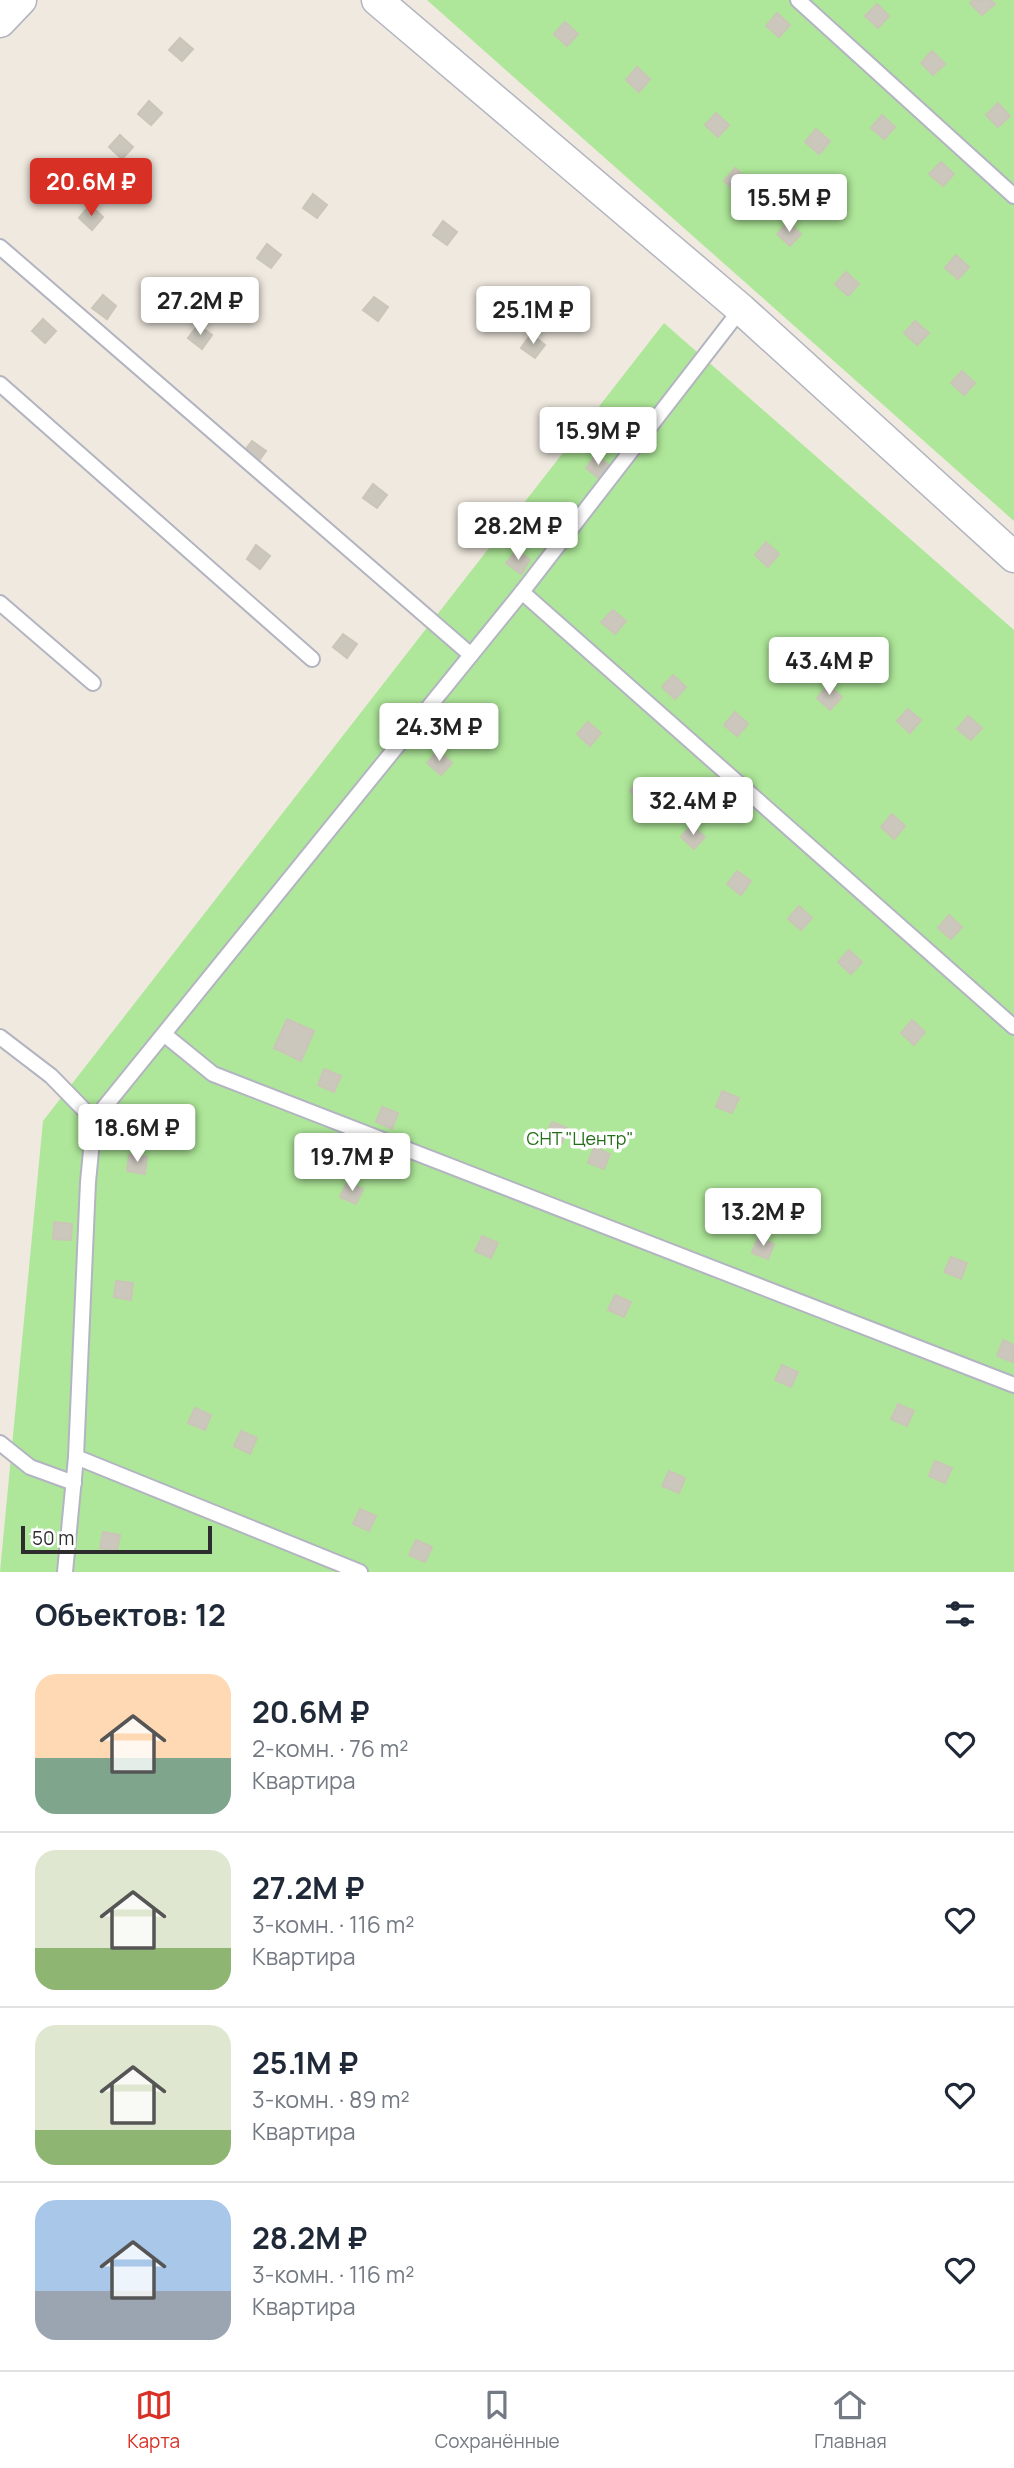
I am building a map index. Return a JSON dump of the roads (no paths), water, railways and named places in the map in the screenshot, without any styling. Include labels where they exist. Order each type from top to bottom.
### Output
[{"type":"street","points":[[0,22],[21,0]]},
{"type":"street","points":[[377,0],[741,309],[1014,557]]},
{"type":"lane","points":[[798,0],[1014,196]]},
{"type":"lane","points":[[0,247],[471,655]]},
{"type":"lane","points":[[65,1572],[76,1457],[88,1182],[94,1120],[522,592],[741,309]]},
{"type":"lane","points":[[0,384],[312,659]]},
{"type":"lane","points":[[522,592],[1014,1027]]},
{"type":"lane","points":[[0,603],[93,683]]},
{"type":"lane","points":[[164,1035],[213,1074],[1014,1385]]},
{"type":"lane","points":[[0,1037],[51,1076],[94,1120]]},
{"type":"lane","points":[[0,1443],[30,1467],[74,1483]]},
{"type":"lane","points":[[76,1457],[360,1572]]},
{"type":"park label","name":"СНТ \"Центр\"","points":[[580,1138]]}]
